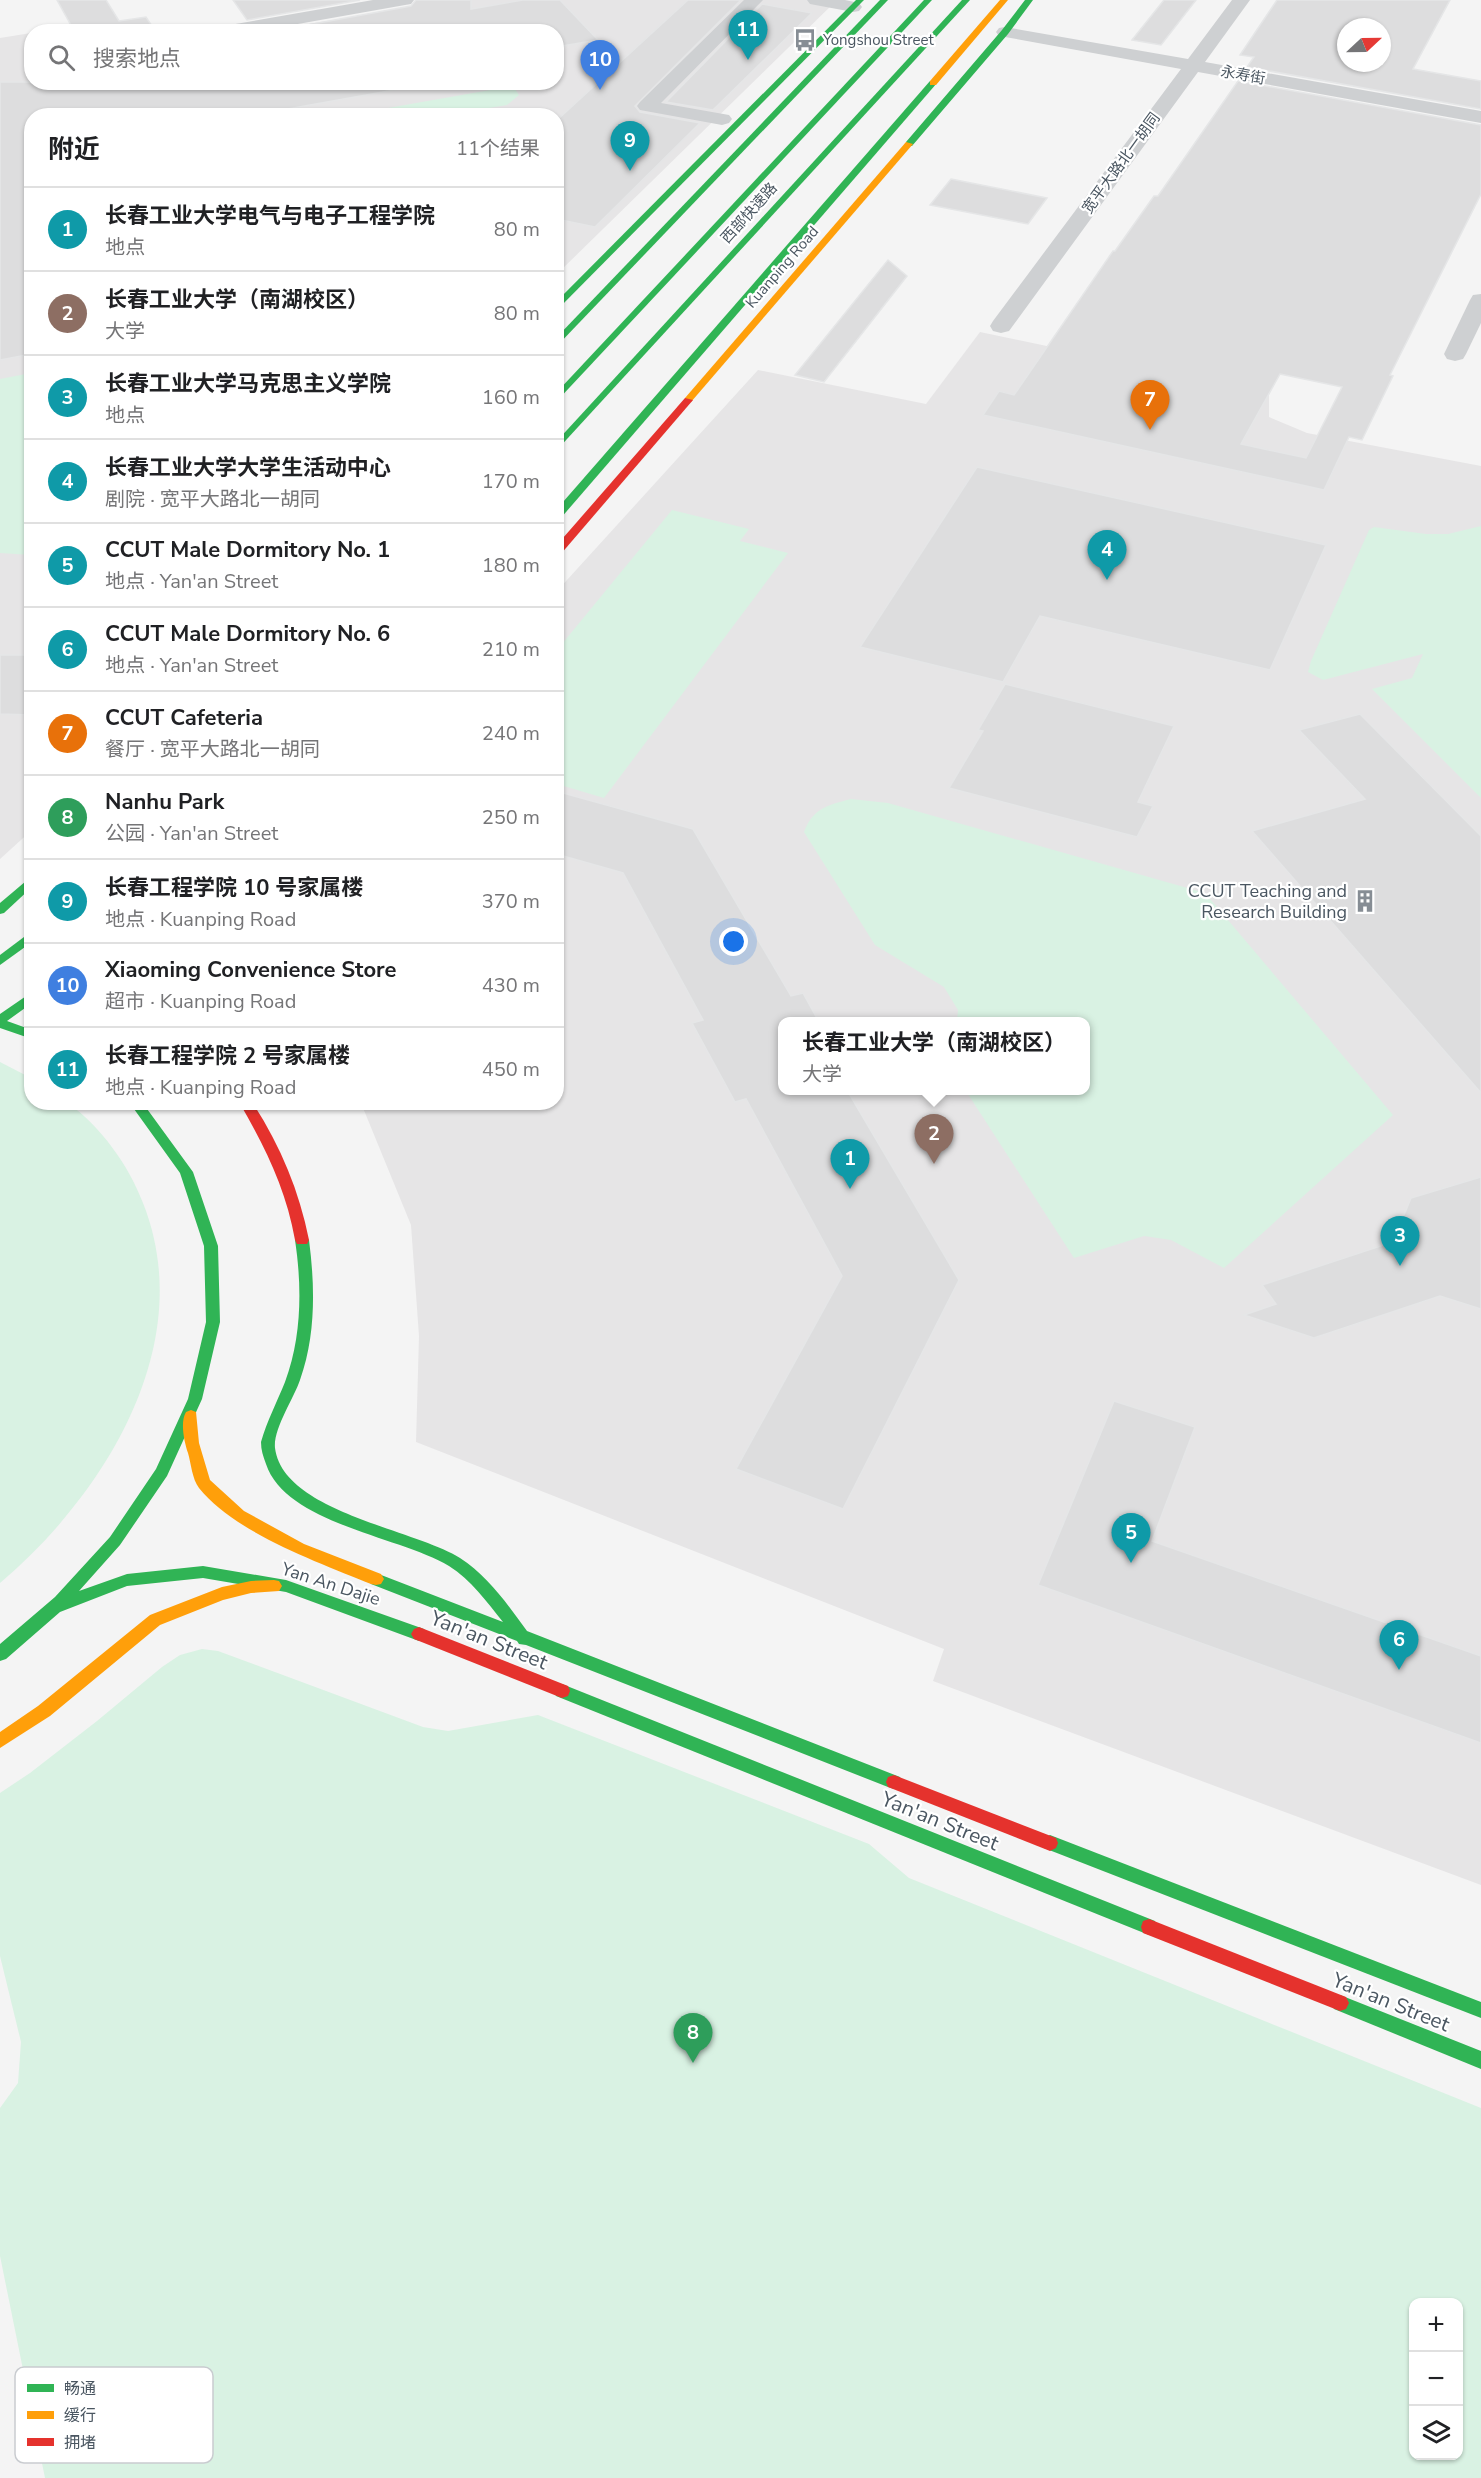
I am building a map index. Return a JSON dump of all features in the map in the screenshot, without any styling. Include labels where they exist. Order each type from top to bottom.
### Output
[{"type":"main road","points":[[564,336],[884,0]]},
{"type":"main road","name":"西部快速路","points":[[564,390],[928,0]]},
{"type":"main road","name":"西部快速路","points":[[564,439],[966,0]]},
{"type":"main road","points":[[564,508],[731,318],[1004,0]]},
{"type":"main road","name":"Kuanping Road","points":[[564,544],[1005,32],[1029,0]]},
{"type":"main road","points":[[564,300],[856,3]]},
{"type":"main road","points":[[0,910],[24,888]]},
{"type":"main road","points":[[0,961],[24,942]]},
{"type":"main road","points":[[24,1002],[0,1021],[24,1032]]},
{"type":"main road","points":[[0,1654],[57,1606],[97,1564],[131,1522],[160,1479],[191,1416],[210,1350],[214,1308],[214,1269],[208,1232],[197,1196],[181,1162],[161,1132],[142,1110]]},
{"type":"main road","points":[[251,1110],[260,1121],[289,1179],[302,1233],[307,1302],[300,1352],[284,1404],[267,1444],[275,1470],[289,1488],[327,1510],[443,1555],[484,1586],[524,1639]]},
{"type":"main road","name":"Yan'an Street","points":[[191,1416],[192,1443],[204,1483],[238,1515],[299,1548],[524,1639],[1481,2010]]},
{"type":"main road","name":"Yan An Dajie","points":[[57,1606],[127,1580],[202,1572],[286,1586],[395,1624],[1481,2060]]},
{"type":"main road","points":[[0,1741],[44,1711],[155,1620],[222,1594],[250,1587],[286,1586]]},
{"type":"street","points":[[265,24],[405,0]]},
{"type":"street","points":[[722,119],[647,106],[754,0]]},
{"type":"street","points":[[816,0],[856,3]]},
{"type":"street","name":"宽平大路北一胡同","points":[[1001,326],[1241,0]]},
{"type":"street","name":"永寿街","points":[[1005,32],[1481,117]]},
{"type":"street","points":[[1455,354],[1481,300]]},
{"type":"shaded area","points":[[454,0],[837,0],[564,267],[564,108],[24,108],[24,837],[0,859],[0,38],[24,34],[24,90],[564,90],[564,24],[308,24]]},
{"type":"shaded area","points":[[980,332],[1269,393],[1269,417],[1307,433],[1481,466],[1481,1885],[933,1681],[944,1649],[416,1442],[419,1336],[411,1225],[364,1110],[564,1110],[564,583],[758,370],[926,404]]},
{"type":"green space","points":[[490,90],[516,90],[519,95],[507,105],[489,108],[388,108]]},
{"type":"green space","points":[[24,374],[24,555],[0,553],[0,379]]},
{"type":"green space","points":[[672,510],[749,529],[740,541],[788,553],[604,798],[564,786],[564,641]]},
{"type":"green space","points":[[1481,526],[1481,798],[1372,689],[1412,678],[1423,654],[1323,680],[1308,672],[1369,530],[1374,527],[1426,534],[1448,534]]},
{"type":"green space","points":[[851,799],[888,803],[1205,893],[1393,1115],[1224,1268],[1171,1240],[1144,1236],[1074,1258],[969,1095],[1090,1095],[1090,1017],[957,1017],[958,1010],[944,987],[875,945],[804,832],[812,818],[828,806]]},
{"type":"green space","points":[[0,1062],[24,1074],[24,1110],[76,1110],[92,1123],[130,1174],[143,1203],[157,1256],[159,1309],[150,1362],[132,1412],[106,1461],[75,1506],[39,1547],[0,1583]]},
{"type":"green space","points":[[202,1649],[218,1651],[423,1727],[448,1731],[538,1715],[869,1844],[909,1878],[1481,2108],[1481,2478],[45,2478],[42,2463],[213,2463],[213,2367],[22,2367],[0,2256],[0,2108],[18,2083],[21,2042],[0,1956],[0,1793],[30,1773],[162,1667],[180,1655]]},
{"type":"building","points":[[57,0],[106,0],[119,21],[146,17],[151,24],[70,24]]},
{"type":"building","points":[[233,0],[360,0],[247,20]]},
{"type":"building","points":[[416,0],[471,0],[471,9],[523,0],[560,0],[598,40],[564,46],[564,24],[313,24],[411,6]]},
{"type":"building","points":[[688,0],[741,0],[635,106],[640,112],[700,123],[595,227],[564,221],[564,114]]},
{"type":"building","points":[[1164,0],[1196,0],[1161,45],[1132,40]]},
{"type":"building","points":[[1277,0],[1450,0],[1413,69],[1481,81],[1481,109],[1247,67],[1254,57],[1240,55]]},
{"type":"building","points":[[762,4],[812,13],[713,110],[666,102]]},
{"type":"building","points":[[1238,81],[1481,125],[1481,194],[1390,375],[1393,376],[1362,440],[1349,437],[1324,490],[983,415],[999,391],[1014,395],[1113,251],[1154,196],[1158,196]],"holes":[[[1280,374],[1342,387],[1306,458],[1241,444]]]},
{"type":"building","points":[[0,82],[24,82],[24,90],[394,90],[294,108],[24,108],[24,356],[0,360]]},
{"type":"building","points":[[951,179],[1047,198],[1028,224],[930,205]]},
{"type":"building","points":[[888,260],[907,276],[824,382],[795,375]]},
{"type":"building","points":[[977,467],[1326,545],[1270,670],[1040,616],[1003,682],[860,647]]},
{"type":"building","points":[[0,655],[24,655],[24,715],[0,714]]},
{"type":"building","points":[[1005,684],[1174,726],[1138,802],[1153,806],[1137,837],[949,788],[983,731],[978,730]]},
{"type":"building","points":[[1360,714],[1481,836],[1481,1093],[1252,831],[1365,799],[1299,730]]},
{"type":"building","points":[[564,793],[693,829],[791,996],[803,993],[816,1017],[778,1017],[778,1095],[850,1095],[959,1280],[843,1509],[736,1469],[842,1276],[746,1099],[735,1102],[692,1023],[703,1020],[623,873],[564,856]]},
{"type":"building","points":[[1481,1177],[1481,1309],[1440,1296],[1314,1338],[1244,1315],[1276,1304],[1262,1285],[1393,1242],[1411,1198]]},
{"type":"building","points":[[1114,1401],[1195,1427],[1152,1541],[1481,1656],[1481,1743],[1038,1585]]},
{"type":"traffic: fast","points":[[564,300],[860,0]]},
{"type":"traffic: fast","points":[[564,336],[884,0]]},
{"type":"traffic: fast","points":[[564,390],[928,0]]},
{"type":"traffic: fast","points":[[564,439],[966,0]]},
{"type":"traffic: fast","points":[[909,144],[1005,32],[1029,0]]},
{"type":"traffic: fast","points":[[564,508],[933,83]]},
{"type":"traffic: fast","points":[[0,910],[24,888]]},
{"type":"traffic: fast","points":[[0,961],[24,942]]},
{"type":"traffic: fast","points":[[0,1020],[24,1002]]},
{"type":"traffic: fast","points":[[0,1023],[24,1032]]},
{"type":"traffic: fast","points":[[0,1654],[60,1602],[115,1541],[162,1472],[195,1399],[213,1322],[211,1246],[186,1172],[141,1110]]},
{"type":"traffic: fast","points":[[302,1240],[306,1275],[306,1311],[298,1363],[269,1442],[268,1448],[276,1472],[293,1491],[317,1506],[345,1519],[432,1551],[454,1562],[484,1587],[524,1639]]},
{"type":"traffic: fast","points":[[57,1606],[127,1580],[203,1572],[286,1586],[419,1634]]},
{"type":"traffic: fast","points":[[376,1579],[894,1782]]},
{"type":"traffic: fast","points":[[562,1691],[1149,1927]]},
{"type":"traffic: fast","points":[[1050,1843],[1481,2010]]},
{"type":"traffic: fast","points":[[1340,2003],[1481,2060]]},
{"type":"traffic: slow","points":[[933,83],[1004,0]]},
{"type":"traffic: slow","points":[[688,400],[909,144]]},
{"type":"traffic: slow","points":[[191,1416],[192,1443],[204,1483],[239,1515],[299,1548],[376,1579]]},
{"type":"traffic: slow","points":[[0,1741],[44,1711],[155,1620],[222,1594],[251,1587],[274,1586]]},
{"type":"traffic: jam","points":[[564,544],[688,400]]},
{"type":"traffic: jam","points":[[250,1110],[274,1151],[288,1185],[302,1240]]},
{"type":"traffic: jam","points":[[419,1634],[562,1691]]},
{"type":"traffic: jam","points":[[894,1782],[1050,1843]]},
{"type":"traffic: jam","points":[[1149,1927],[1340,2003]]},
{"type":"place","name":"Yongshou Street","points":[[805,40]]},
{"type":"place","name":"长春工程学院 2 号家属楼","points":[[748,60]]},
{"type":"place","name":"Xiaoming Convenience Store","points":[[600,90]]},
{"type":"place","name":"长春工程学院 10 号家属楼","points":[[630,171]]},
{"type":"place","name":"CCUT Cafeteria","points":[[1150,430]]},
{"type":"place","name":"长春工业大学大学生活动中心","points":[[1107,580]]},
{"type":"place","name":"CCUT Teaching and Research Building","points":[[1365,901]]},
{"type":"place","name":"长春工业大学（南湖校区）","points":[[934,1164]]},
{"type":"place","name":"长春工业大学电气与电子工程学院","points":[[850,1189]]},
{"type":"place","name":"长春工业大学马克思主义学院","points":[[1400,1266]]},
{"type":"place","name":"CCUT Male Dormitory No. 1","points":[[1131,1563]]},
{"type":"place","name":"CCUT Male Dormitory No. 6","points":[[1399,1670]]},
{"type":"place","name":"Nanhu Park","points":[[693,2063]]}]
